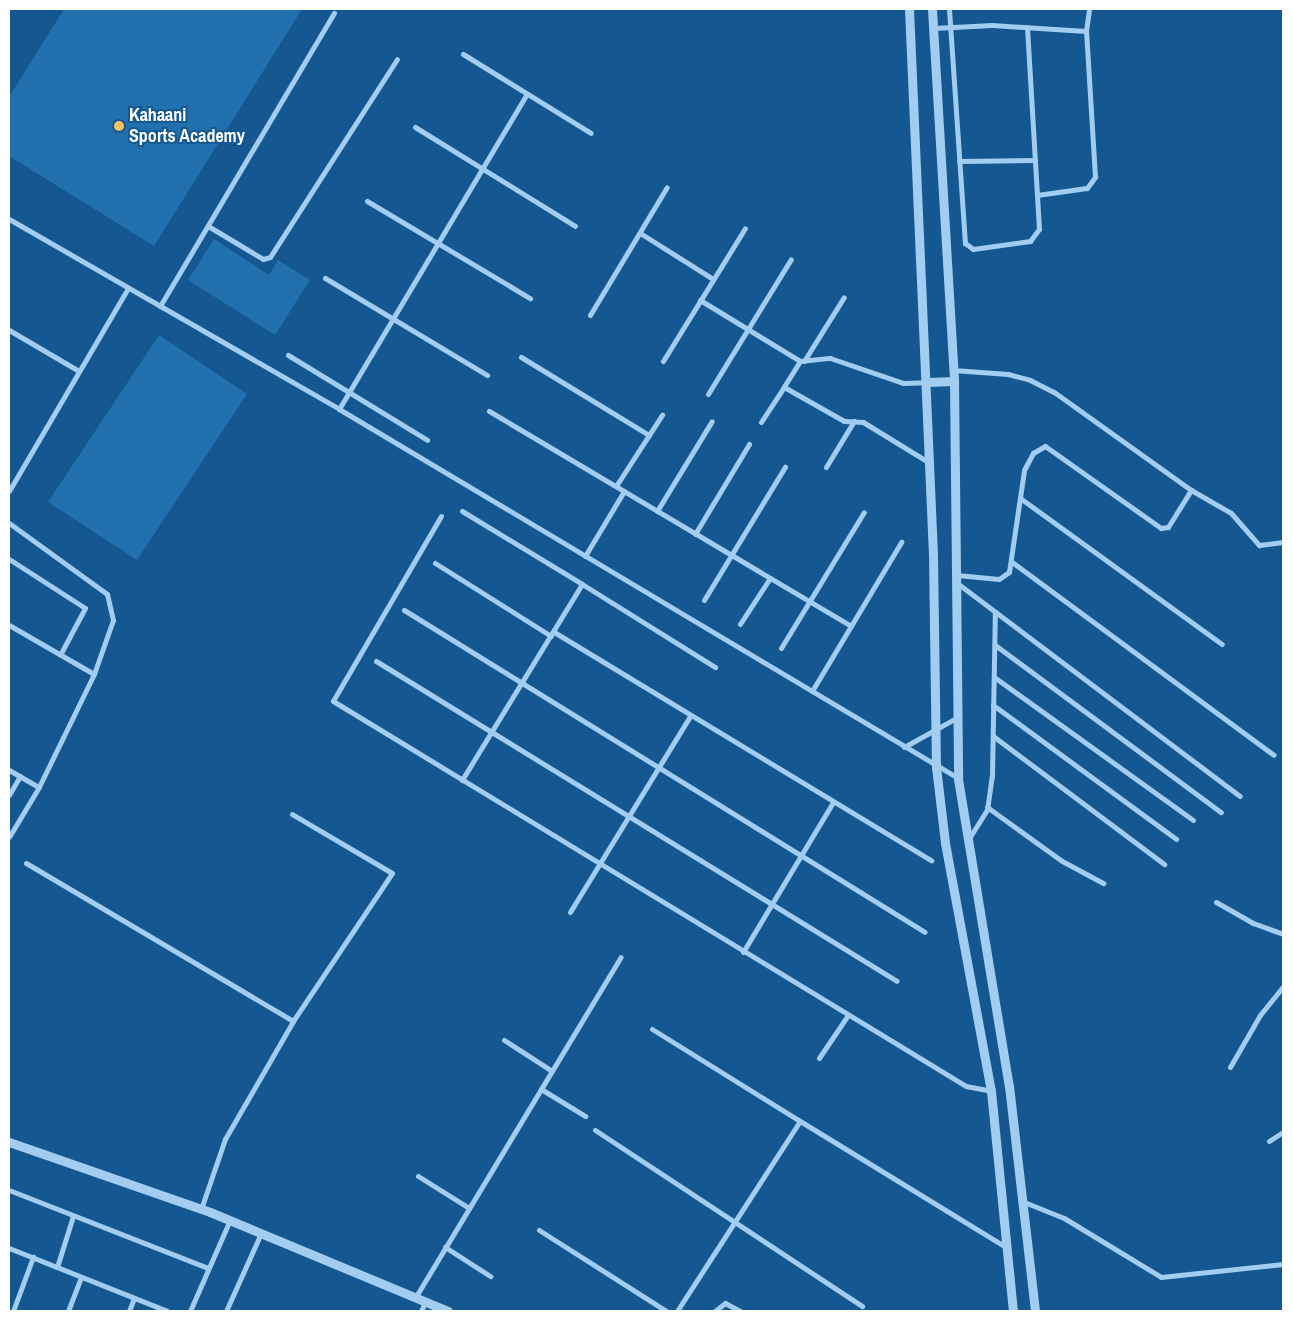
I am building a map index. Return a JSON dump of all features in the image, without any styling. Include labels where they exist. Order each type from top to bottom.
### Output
[{"type":"street","points":[[909,9],[930,463],[936,766],[945,843],[991,1091],[1013,1311]]},
{"type":"street","points":[[932,9],[954,381],[958,779],[966,842],[1009,1086],[1024,1202],[1035,1311]]},
{"type":"street","points":[[949,9],[965,243],[973,248],[1030,241],[1037,235],[1037,195],[1027,27]]},
{"type":"street","points":[[1037,195],[1087,188],[1094,177],[1086,31],[1090,9]]},
{"type":"street","points":[[160,306],[334,13]]},
{"type":"street","points":[[934,28],[1027,27],[1086,31]]},
{"type":"street","points":[[463,54],[591,133]]},
{"type":"street","points":[[208,226],[263,259],[270,257],[397,59]]},
{"type":"street","points":[[339,409],[481,168],[527,94]]},
{"type":"street","points":[[415,127],[575,226]]},
{"type":"street","points":[[959,161],[1035,160]]},
{"type":"street","points":[[590,315],[667,187]]},
{"type":"street","points":[[366,201],[530,298]]},
{"type":"street","points":[[9,219],[339,409],[958,779]]},
{"type":"street","points":[[663,361],[745,228]]},
{"type":"street","points":[[640,233],[713,279]]},
{"type":"street","points":[[708,394],[791,259]]},
{"type":"street","points":[[326,278],[487,375]]},
{"type":"street","points":[[9,491],[128,288]]},
{"type":"street","points":[[761,422],[844,297]]},
{"type":"street","points":[[700,300],[802,361],[830,358],[903,383],[954,381]]},
{"type":"street","points":[[9,330],[79,372]]},
{"type":"street","points":[[288,355],[427,440]]},
{"type":"street","points":[[521,357],[649,435]]},
{"type":"street","points":[[953,370],[1008,374],[1038,384],[1083,411],[1191,490],[1231,513],[1259,545],[1283,542]]},
{"type":"street","points":[[784,387],[844,421],[863,422],[930,463]]},
{"type":"street","points":[[489,411],[851,626]]},
{"type":"street","points":[[616,486],[662,415]]},
{"type":"street","points":[[657,511],[712,421]]},
{"type":"street","points":[[826,467],[854,421]]},
{"type":"street","points":[[695,534],[749,444]]},
{"type":"street","points":[[957,579],[999,579],[1009,572],[1020,498],[1028,460],[1045,446],[1161,528],[1168,527],[1191,490]]},
{"type":"street","points":[[704,600],[785,467]]},
{"type":"street","points":[[9,477],[14,480]]},
{"type":"street","points":[[585,556],[624,491]]},
{"type":"street","points":[[1020,498],[1222,644]]},
{"type":"street","points":[[462,511],[715,667]]},
{"type":"street","points":[[781,648],[864,512]]},
{"type":"street","points":[[441,516],[333,701],[599,866],[966,1086],[991,1091]]},
{"type":"street","points":[[9,523],[107,594],[113,620],[94,674],[39,788],[9,837]]},
{"type":"street","points":[[812,692],[901,542]]},
{"type":"street","points":[[9,559],[86,608],[60,655]]},
{"type":"street","points":[[1012,562],[1274,755]]},
{"type":"street","points":[[435,563],[931,860]]},
{"type":"street","points":[[740,624],[770,578]]},
{"type":"street","points":[[957,579],[995,612],[1240,796]]},
{"type":"street","points":[[462,780],[582,584]]},
{"type":"street","points":[[404,610],[925,932]]},
{"type":"street","points":[[966,842],[981,824],[987,807],[993,736],[995,612]]},
{"type":"street","points":[[9,625],[94,674]]},
{"type":"street","points":[[995,645],[1221,812]]},
{"type":"street","points":[[376,661],[772,902],[897,981]]},
{"type":"street","points":[[994,677],[1192,820]]},
{"type":"street","points":[[993,705],[1176,839]]},
{"type":"street","points":[[570,912],[690,716]]},
{"type":"street","points":[[904,746],[956,718]]},
{"type":"street","points":[[993,736],[1164,864]]},
{"type":"street","points":[[9,770],[39,788]]},
{"type":"street","points":[[9,795],[20,776]]},
{"type":"street","points":[[743,952],[833,802]]},
{"type":"street","points":[[987,807],[1062,861],[1103,883]]},
{"type":"street","points":[[201,1209],[225,1140],[293,1022],[392,873],[292,814]]},
{"type":"street","points":[[26,863],[293,1022]]},
{"type":"street","points":[[1216,902],[1253,923],[1283,934]]},
{"type":"street","points":[[414,1298],[621,956]]},
{"type":"street","points":[[1230,1067],[1260,1016],[1283,987]]},
{"type":"street","points":[[819,1058],[848,1015]]},
{"type":"street","points":[[652,1030],[1008,1248]]},
{"type":"street","points":[[504,1040],[552,1071]]},
{"type":"street","points":[[541,1088],[585,1116]]},
{"type":"street","points":[[678,1311],[733,1222],[800,1121]]},
{"type":"street","points":[[595,1130],[862,1306]]},
{"type":"street","points":[[1269,1141],[1283,1132]]},
{"type":"street","points":[[9,1142],[230,1220],[414,1298],[423,1307],[448,1311]]},
{"type":"street","points":[[418,1176],[469,1208]]},
{"type":"street","points":[[9,1190],[208,1268]]},
{"type":"street","points":[[1024,1202],[1064,1218],[1161,1277],[1283,1264]]},
{"type":"street","points":[[57,1267],[73,1216]]},
{"type":"street","points":[[190,1311],[230,1220]]},
{"type":"street","points":[[539,1230],[666,1311]]},
{"type":"street","points":[[226,1311],[261,1233]]},
{"type":"street","points":[[445,1247],[490,1276]]},
{"type":"street","points":[[9,1248],[167,1311]]},
{"type":"street","points":[[13,1311],[33,1257]]},
{"type":"street","points":[[68,1311],[81,1276]]},
{"type":"street","points":[[128,1311],[134,1298]]},
{"type":"street","points":[[716,1311],[725,1303],[740,1311]]},
{"type":"shaded area","name":"Kahaani Sports Academy","points":[[64,9],[302,9],[154,246],[9,156],[9,97]]},
{"type":"shaded area","points":[[214,239],[269,275],[278,260],[310,280],[275,335],[188,280]]},
{"type":"shaded area","points":[[159,335],[247,394],[137,560],[48,502]]},
{"type":"place","name":"Kahaani Sports Academy","points":[[119,126]]}]
